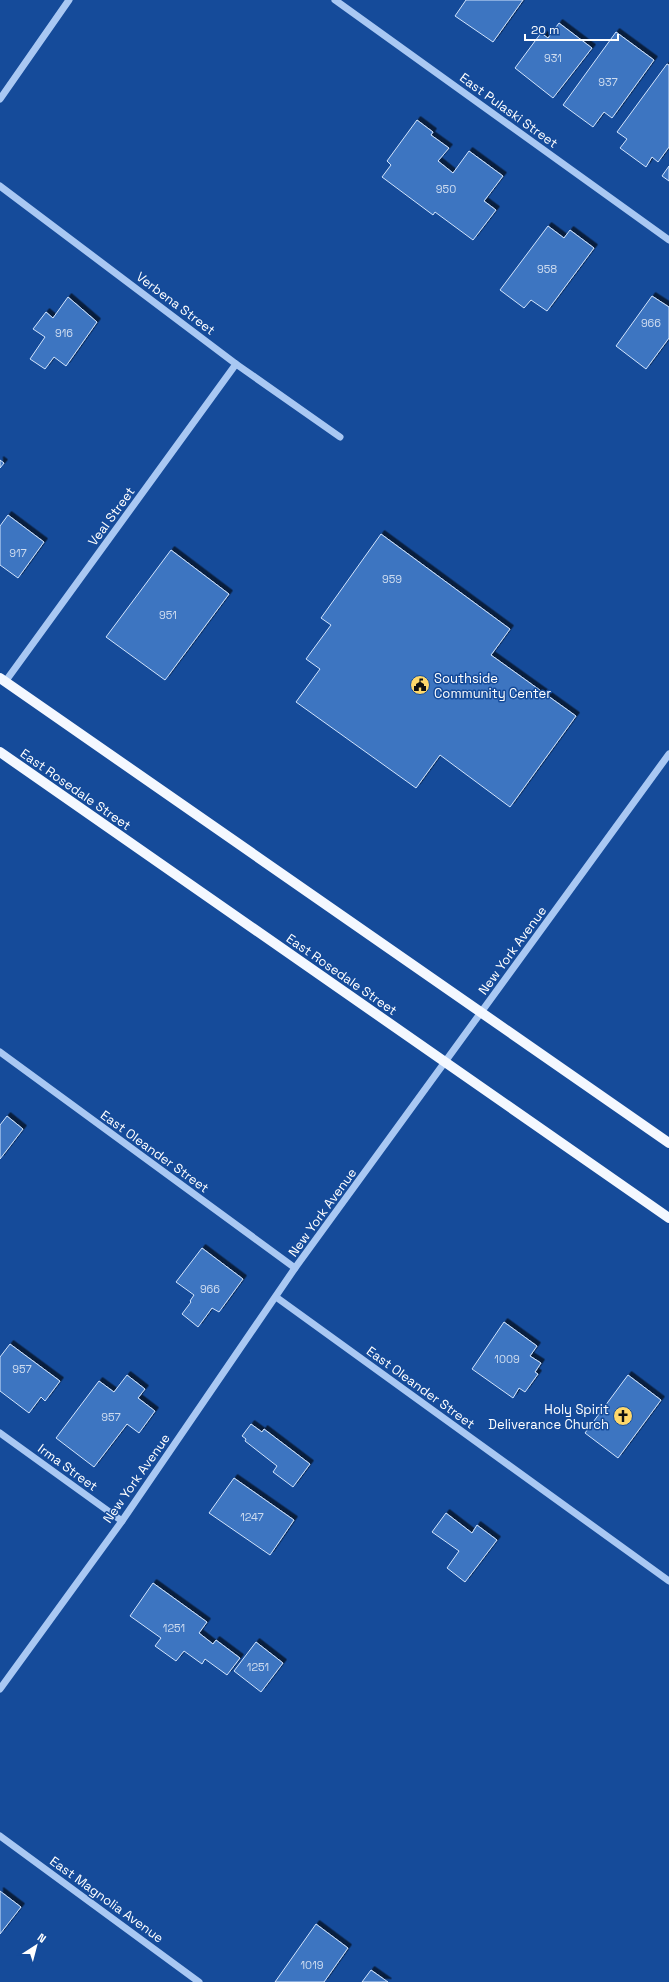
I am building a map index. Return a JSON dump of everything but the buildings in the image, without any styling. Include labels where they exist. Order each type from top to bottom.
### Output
[{"type":"main road","points":[[3,680],[669,1143]]},
{"type":"main road","name":"East Rosedale Street","points":[[0,752],[669,1218]]},
{"type":"street","points":[[0,99],[69,0]]},
{"type":"street","name":"East Pulaski Street","points":[[335,0],[669,240]]},
{"type":"street","name":"Verbena Street","points":[[0,186],[236,364],[340,437]]},
{"type":"street","name":"Veal Street","points":[[3,680],[236,364]]},
{"type":"street","name":"New York Avenue","points":[[0,1688],[122,1521],[295,1268],[669,754]]},
{"type":"street","name":"East Oleander Street","points":[[0,1052],[295,1268]]},
{"type":"street","name":"East Oleander Street","points":[[276,1296],[669,1581]]},
{"type":"street","name":"Irma Street","points":[[0,1433],[122,1521]]},
{"type":"street","name":"East Magnolia Avenue","points":[[0,1836],[200,1982]]},
{"type":"place","name":"Southside Community Center","points":[[420,685]]},
{"type":"place","name":"Holy Spirit Deliverance Church","points":[[623,1416]]}]
